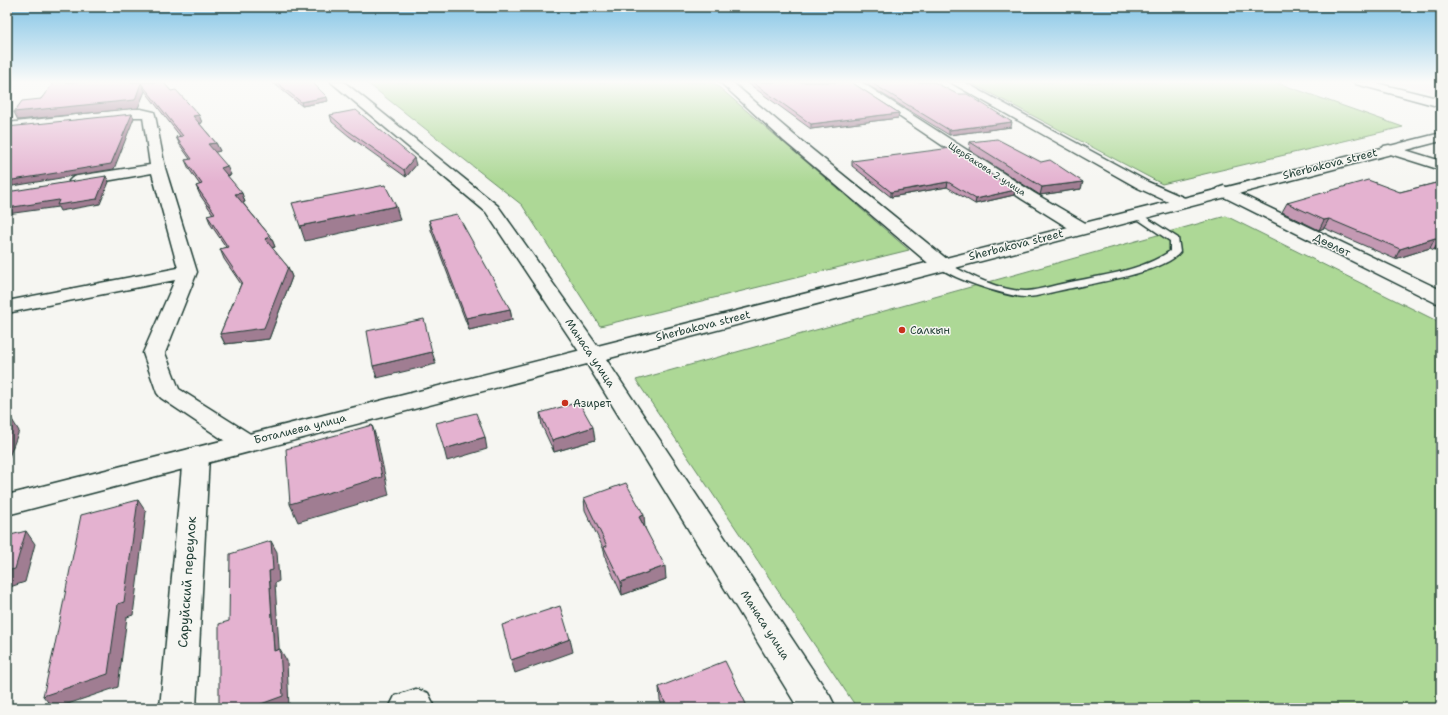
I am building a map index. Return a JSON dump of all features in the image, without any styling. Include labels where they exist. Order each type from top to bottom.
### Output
[{"type":"street","points":[[7,127],[100,115]]},
{"type":"street","points":[[149,115],[158,168],[188,272],[154,353],[169,393],[246,443]]},
{"type":"street","name":"Манаса улица","points":[[378,115],[492,209],[592,354],[818,708]]},
{"type":"street","points":[[764,115],[941,264]]},
{"type":"street","name":"Щербакова 2 улица","points":[[905,115],[1028,196],[1081,228]]},
{"type":"street","points":[[1017,115],[1143,185],[1181,202]]},
{"type":"street","name":"Sherbakova street","points":[[592,354],[1224,191],[1441,137]]},
{"type":"street","points":[[1389,149],[1441,166]]},
{"type":"street","points":[[60,184],[158,168]]},
{"type":"street","name":"Дөөлөт","points":[[1224,191],[1441,298]]},
{"type":"street","points":[[7,307],[188,272]]},
{"type":"street","name":"Боталиева улица","points":[[7,505],[592,354]]},
{"type":"street","name":"Саруйский переулок","points":[[178,708],[196,456]]},
{"type":"lane","points":[[941,264],[971,280],[993,288],[1011,293],[1027,294],[1130,272],[1167,258],[1175,252],[1175,240],[1136,214]]},
{"type":"green space","points":[[408,115],[752,115],[909,250],[600,326],[522,205]]},
{"type":"green space","points":[[1032,115],[1370,115],[1403,127],[1162,184]]},
{"type":"green space","points":[[1226,216],[1441,323],[1441,708],[857,708],[636,380]]},
{"type":"building","points":[[131,115],[111,164],[7,181],[7,127]]},
{"type":"building","points":[[167,115],[197,115],[193,116],[216,143],[208,144],[227,166],[221,168],[242,193],[235,194],[271,237],[265,239],[288,267],[264,328],[220,334],[242,282],[220,249],[228,247],[207,215],[215,213],[196,186],[202,184],[185,160],[192,159],[176,137],[183,136]]},
{"type":"building","points":[[330,115],[362,115],[414,158],[404,170],[347,130]]},
{"type":"building","points":[[799,115],[880,115],[811,124]]},
{"type":"building","points":[[925,115],[1001,115],[1012,122],[949,130]]},
{"type":"building","points":[[997,139],[1041,162],[1050,160],[1083,182],[1042,187],[970,142]]},
{"type":"building","points":[[951,148],[1015,190],[976,199],[948,182],[891,192],[852,161]]},
{"type":"building","points":[[106,176],[97,199],[57,205],[59,200],[7,208],[7,192]]},
{"type":"building","points":[[1368,180],[1400,192],[1441,182],[1441,239],[1439,240],[1435,238],[1400,249],[1329,219],[1324,220],[1287,203]]},
{"type":"building","points":[[385,185],[396,206],[300,226],[292,203]]},
{"type":"building","points":[[457,214],[510,309],[466,318],[429,220]]},
{"type":"building","points":[[424,319],[432,352],[373,366],[367,331]]},
{"type":"building","points":[[579,402],[593,427],[552,440],[540,413]]},
{"type":"building","points":[[476,413],[485,437],[444,449],[436,423]]},
{"type":"building","points":[[11,418],[7,428],[7,419]]},
{"type":"building","points":[[372,425],[382,477],[290,504],[286,449]]},
{"type":"building","points":[[626,483],[644,515],[639,517],[665,566],[621,582],[604,547],[607,546],[584,498]]},
{"type":"building","points":[[138,500],[124,602],[118,604],[108,674],[43,696],[81,515]]},
{"type":"building","points":[[26,531],[15,569],[7,571],[7,536]]},
{"type":"building","points":[[271,541],[273,570],[269,571],[274,651],[280,649],[283,696],[250,708],[219,708],[219,624],[229,621],[230,554]]},
{"type":"building","points":[[560,606],[570,639],[511,660],[502,625]]},
{"type":"building","points":[[725,661],[748,708],[667,708],[659,687]]},
{"type":"place","name":"Салкын","points":[[902,330]]},
{"type":"place","name":"Азирет","points":[[565,403]]}]
